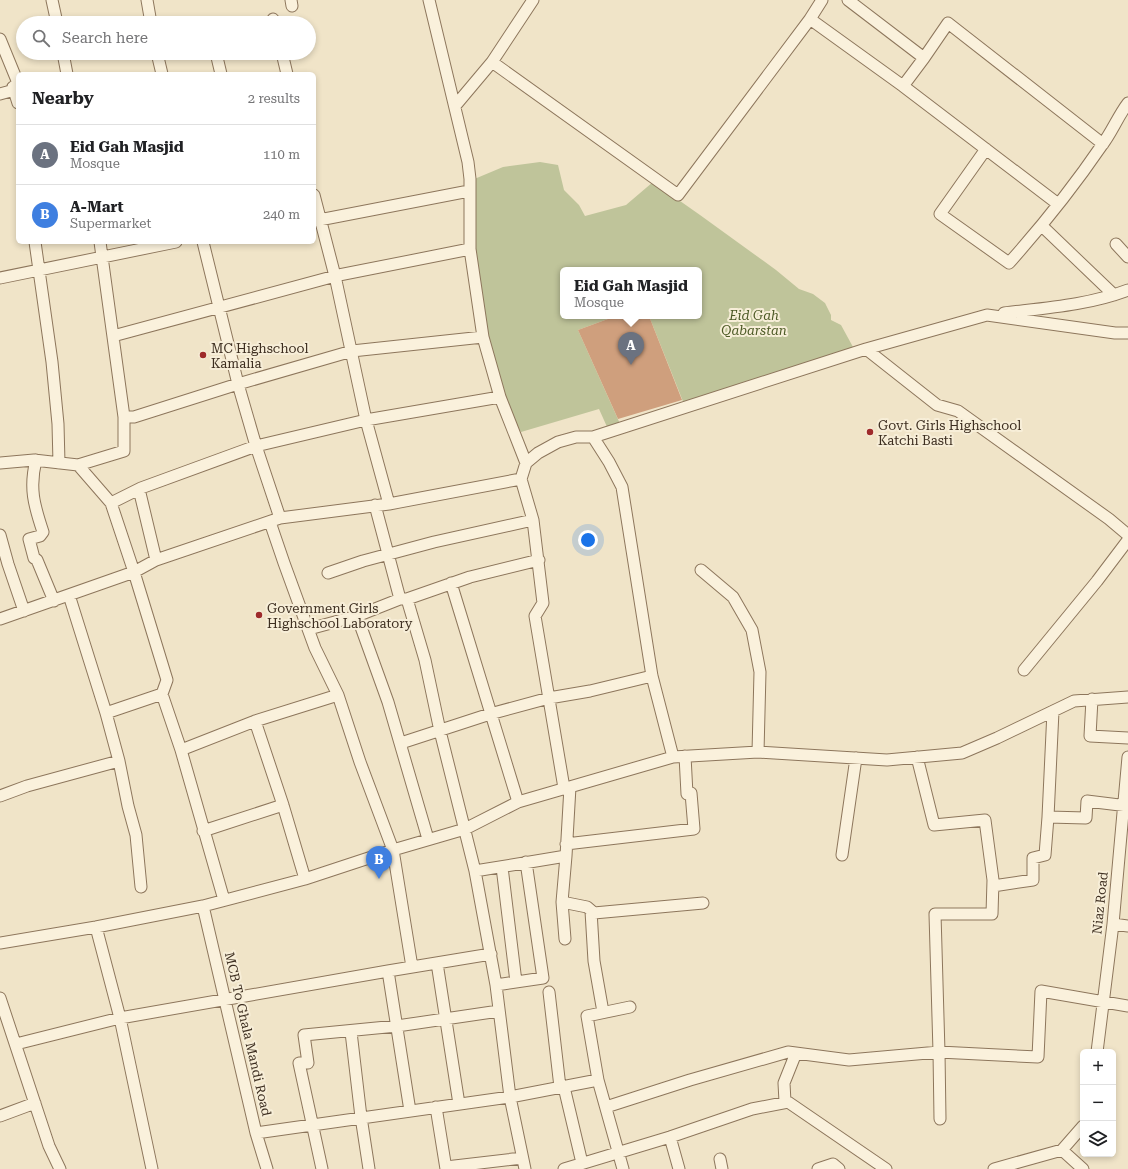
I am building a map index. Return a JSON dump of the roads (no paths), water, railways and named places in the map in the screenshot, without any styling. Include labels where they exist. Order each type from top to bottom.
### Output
[{"type":"street","points":[[52,0],[55,16]]},
{"type":"street","points":[[147,0],[150,16]]},
{"type":"street","points":[[429,0],[468,162],[470,179],[470,249],[483,337],[500,398],[526,463]]},
{"type":"street","points":[[455,106],[492,62],[532,0]]},
{"type":"street","points":[[492,62],[678,195],[810,19],[822,0]]},
{"type":"street","points":[[848,0],[924,58]]},
{"type":"street","points":[[810,19],[903,86],[1058,204]]},
{"type":"street","points":[[903,86],[948,23],[1103,144]]},
{"type":"street","points":[[0,39],[16,83]]},
{"type":"street","points":[[64,60],[67,72]]},
{"type":"street","points":[[159,60],[162,72]]},
{"type":"street","points":[[218,60],[221,72]]},
{"type":"street","points":[[284,60],[287,72]]},
{"type":"street","points":[[0,94],[16,86]]},
{"type":"street","points":[[986,149],[940,214],[1009,263],[1042,226],[1103,144],[1128,103]]},
{"type":"street","points":[[389,504],[366,420],[335,276],[317,221],[469,191]]},
{"type":"street","points":[[1042,226],[1114,295]]},
{"type":"street","points":[[34,244],[52,362],[58,424],[59,463]]},
{"type":"street","points":[[0,463],[36,460],[78,465],[124,451],[124,416],[100,244]]},
{"type":"street","points":[[0,278],[167,244]]},
{"type":"street","points":[[203,244],[238,384],[275,520],[284,563],[315,648],[338,695],[360,762],[393,850],[412,967]]},
{"type":"street","points":[[1116,244],[1128,257]]},
{"type":"street","points":[[113,336],[335,276],[470,249]]},
{"type":"street","points":[[565,939],[562,902],[566,856],[567,788],[549,698],[535,616],[543,603],[533,520],[521,479],[526,463],[538,453],[558,442],[576,437],[593,438],[866,349],[988,315],[1063,306],[1114,295],[1128,290]]},
{"type":"street","points":[[988,315],[1115,333],[1128,333]]},
{"type":"street","points":[[124,416],[134,417],[238,384],[352,352],[483,337]]},
{"type":"street","points":[[866,349],[937,405],[958,411],[1109,519],[1128,535]]},
{"type":"street","points":[[111,503],[139,489],[256,446],[366,420],[500,398]]},
{"type":"street","points":[[593,438],[609,462],[622,487],[652,676],[673,757]]},
{"type":"street","points":[[36,460],[32,488],[38,517],[43,532],[40,536],[29,539],[31,552],[37,560],[54,600]]},
{"type":"street","points":[[78,465],[111,503],[167,680],[162,694],[224,900]]},
{"type":"street","points":[[0,620],[134,572],[156,560],[275,520],[389,504],[521,479]]},
{"type":"street","points":[[139,489],[156,560]]},
{"type":"street","points":[[375,505],[387,555],[425,660],[440,731],[466,829],[491,954],[510,1097],[524,1169]]},
{"type":"street","points":[[328,573],[434,542],[533,520]]},
{"type":"street","points":[[0,535],[24,611]]},
{"type":"street","points":[[1024,670],[1097,581],[1128,540]]},
{"type":"street","points":[[309,629],[357,616],[451,583],[538,560]]},
{"type":"street","points":[[701,570],[733,598],[752,630],[760,672],[758,752]]},
{"type":"street","points":[[451,583],[518,802]]},
{"type":"street","points":[[69,595],[106,713],[119,761],[136,836],[141,887]]},
{"type":"street","points":[[357,616],[380,676],[401,743],[428,839]]},
{"type":"street","points":[[401,743],[490,714],[549,698],[590,692],[652,676]]},
{"type":"street","points":[[106,713],[162,694]]},
{"type":"street","points":[[180,750],[255,720],[338,695]]},
{"type":"street","points":[[0,943],[96,927],[204,906],[305,880],[393,850],[466,829],[518,802],[673,757],[758,752],[887,760],[962,753],[1074,701],[1128,697]]},
{"type":"street","points":[[1092,699],[1090,736],[1128,738]]},
{"type":"street","points":[[993,886],[1033,880],[1033,858],[1045,855],[1053,711]]},
{"type":"street","points":[[255,720],[283,805],[305,880]]},
{"type":"street","points":[[566,844],[694,829],[690,793],[687,794],[686,756]]},
{"type":"street","points":[[917,757],[934,825],[985,820],[993,886],[992,914],[935,914],[940,1119]]},
{"type":"street","name":"Niaz Road","points":[[1097,1049],[1113,924],[1123,863],[1128,757]]},
{"type":"street","points":[[842,855],[856,758]]},
{"type":"street","points":[[0,796],[27,786],[119,761]]},
{"type":"street","points":[[1048,817],[1086,818],[1087,801],[1125,806]]},
{"type":"street","points":[[203,831],[283,805]]},
{"type":"street","points":[[475,871],[566,856]]},
{"type":"street","points":[[496,985],[542,978],[526,862]]},
{"type":"street","points":[[502,866],[516,982]]},
{"type":"street","points":[[562,902],[587,907],[594,913],[703,903]]},
{"type":"street","name":"MCB To Ghala Mandi Road","points":[[204,906],[256,1133],[267,1169]]},
{"type":"street","points":[[591,911],[594,962],[603,1012]]},
{"type":"street","points":[[1113,924],[1128,926]]},
{"type":"street","points":[[96,927],[120,1018],[152,1169]]},
{"type":"street","points":[[16,1044],[120,1018],[491,954]]},
{"type":"street","points":[[437,963],[459,1104]]},
{"type":"street","points":[[388,971],[410,1111]]},
{"type":"street","points":[[606,1107],[750,1062],[788,1052],[849,1060],[939,1052],[1038,1057],[1041,991],[1128,1006]]},
{"type":"street","points":[[550,992],[562,1087],[582,1163]]},
{"type":"street","points":[[0,998],[49,1146],[60,1169]]},
{"type":"street","points":[[623,1169],[598,1080],[587,1016],[630,1007]]},
{"type":"street","points":[[322,1169],[299,1063],[308,1063],[304,1036],[396,1026],[499,1010]]},
{"type":"street","points":[[351,1032],[369,1169]]},
{"type":"street","points":[[785,1102],[784,1083],[796,1053]]},
{"type":"street","points":[[256,1133],[510,1097],[598,1080]]},
{"type":"street","points":[[564,1169],[670,1137],[752,1109],[788,1102],[886,1169]]},
{"type":"street","points":[[0,1116],[35,1103]]},
{"type":"street","points":[[436,1107],[446,1168],[522,1158]]},
{"type":"street","points":[[994,1169],[1062,1150],[1080,1129]]},
{"type":"street","points":[[670,1137],[679,1169]]},
{"type":"street","points":[[1062,1150],[1083,1169]]},
{"type":"street","points":[[817,1169],[833,1164],[839,1169]]},
{"type":"place","name":"MC Highschool Kamalia","points":[[203,355]]},
{"type":"place","name":"Eid Gah Masjid","points":[[631,365]]},
{"type":"place","name":"Govt. Girls Highschool Katchi Basti","points":[[870,432]]},
{"type":"place","name":"Government Girls Highschool Laboratory","points":[[259,615]]},
{"type":"place","name":"A-Mart","points":[[379,879]]},
{"type":"park label","name":"Eid Gah Qabarstan","points":[[754,322]]}]
